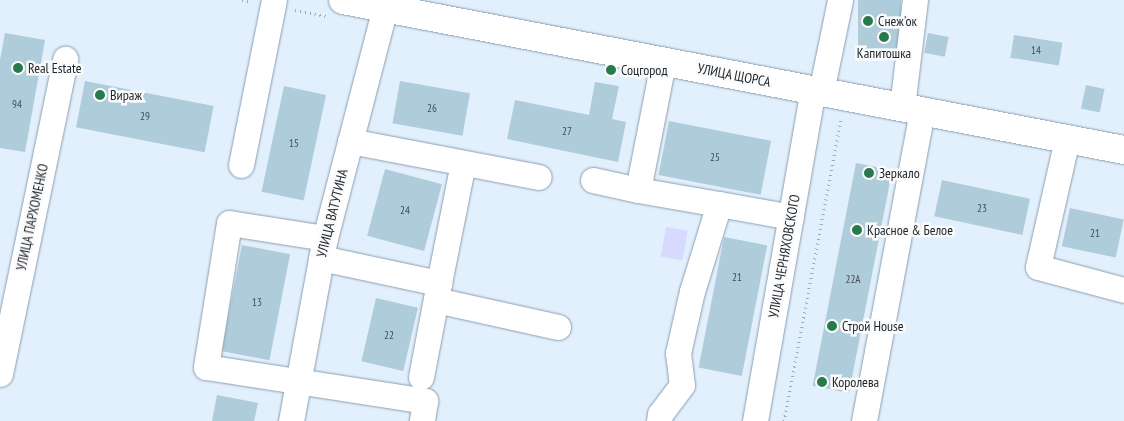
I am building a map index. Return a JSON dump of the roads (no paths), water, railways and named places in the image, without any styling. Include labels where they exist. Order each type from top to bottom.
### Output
[{"type":"main road","name":"УЛИЦА ЩОРСА","points":[[343,0],[386,4],[663,62],[1124,150]]},
{"type":"street","points":[[242,165],[274,0]]},
{"type":"street","name":"УЛИЦА ЧЕРНЯХОВСКОГО","points":[[755,421],[791,217],[817,91],[840,0]]},
{"type":"street","points":[[869,419],[912,109],[915,0]]},
{"type":"street","name":"УЛИЦА ВАТУТИНА","points":[[291,421],[323,248],[386,4]]},
{"type":"street","name":"УЛИЦА ПАРХОМЕНКО","points":[[0,374],[65,59]]},
{"type":"street","points":[[638,190],[663,62]]},
{"type":"street","points":[[1067,139],[1038,267],[1124,290]]},
{"type":"street","points":[[350,141],[539,177]]},
{"type":"street","points":[[421,377],[462,163]]},
{"type":"street","points":[[593,180],[638,190],[791,217]]},
{"type":"street","points":[[659,421],[660,414],[682,385],[678,353],[692,291],[719,204]]},
{"type":"street","points":[[422,421],[425,400],[206,367],[229,223],[323,248],[437,291],[558,327]]},
{"type":"place","name":"Снеж'ок","points":[[868,21]]},
{"type":"place","name":"Капитошка","points":[[884,37]]},
{"type":"place","name":"Real Estate","points":[[18,68]]},
{"type":"place","name":"Соцгород","points":[[611,70]]},
{"type":"place","name":"Вираж","points":[[100,95]]},
{"type":"place","name":"Зеркало","points":[[869,173]]},
{"type":"place","name":"Красное & Белое","points":[[857,230]]},
{"type":"place","name":"Строй House","points":[[832,326]]},
{"type":"place","name":"Королева","points":[[822,382]]}]
